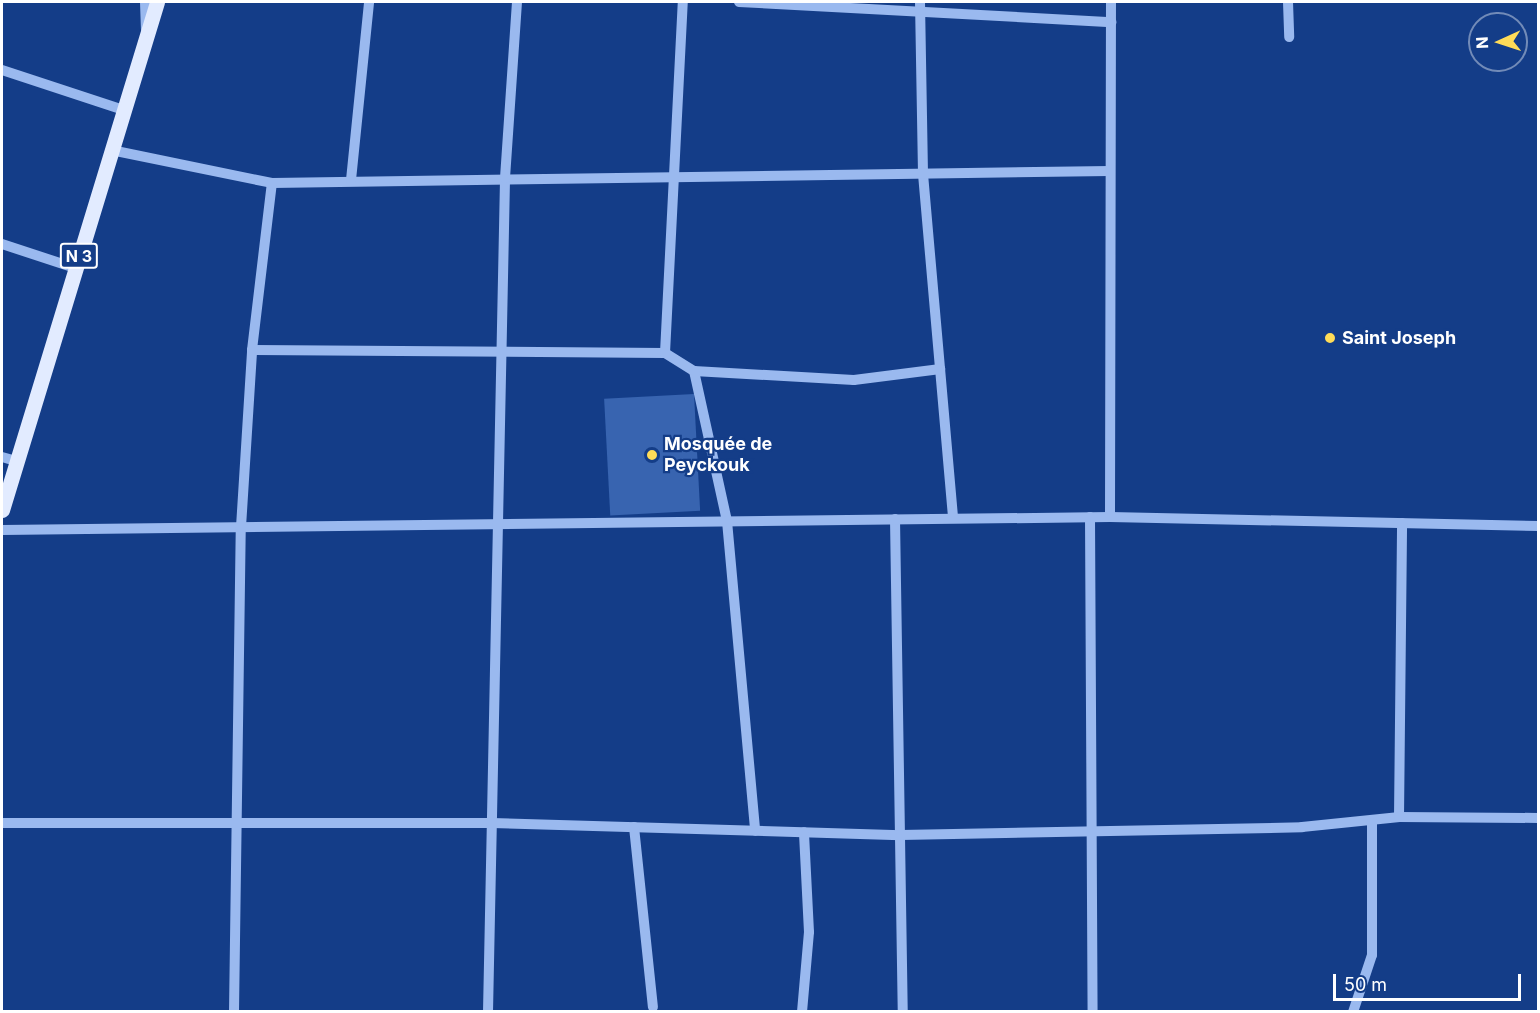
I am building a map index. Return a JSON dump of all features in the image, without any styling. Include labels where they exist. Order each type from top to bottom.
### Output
[{"type":"main road","name":"N 3","points":[[2,510],[9,459],[75,268],[146,44],[157,2]]},
{"type":"street","points":[[145,2],[146,44]]},
{"type":"street","points":[[351,180],[369,2]]},
{"type":"street","points":[[488,1011],[505,178],[518,2]]},
{"type":"street","points":[[665,353],[683,2]]},
{"type":"street","points":[[739,2],[920,7],[1111,22]]},
{"type":"street","points":[[1110,517],[1111,2]]},
{"type":"street","points":[[1288,2],[1289,37]]},
{"type":"street","points":[[920,7],[923,174],[953,518]]},
{"type":"street","points":[[2,70],[124,110]]},
{"type":"street","points":[[111,150],[272,183],[351,180],[1110,171]]},
{"type":"street","points":[[234,1011],[241,527],[252,350],[272,183]]},
{"type":"street","points":[[2,244],[75,268]]},
{"type":"street","points":[[252,350],[665,353],[694,371],[854,380],[940,369]]},
{"type":"street","points":[[694,371],[727,520],[755,831]]},
{"type":"street","points":[[1090,517],[1093,1011]]},
{"type":"street","points":[[2,530],[1090,517],[1539,526]]},
{"type":"street","points":[[895,519],[903,1011]]},
{"type":"street","points":[[1399,818],[1402,523]]},
{"type":"street","points":[[2,823],[492,823],[901,835],[1372,823],[1399,818],[1539,818]]},
{"type":"street","points":[[1353,1011],[1372,955],[1372,823]]},
{"type":"street","points":[[634,827],[653,1007]]},
{"type":"street","points":[[802,1011],[809,932],[804,832]]},
{"type":"building","name":"Mosquée de Peyckouk","points":[[694,394],[700,511],[610,516],[604,399]]},
{"type":"place","name":"Saint Joseph","points":[[1330,338]]},
{"type":"place","name":"Mosquée de Peyckouk","points":[[652,455]]}]
